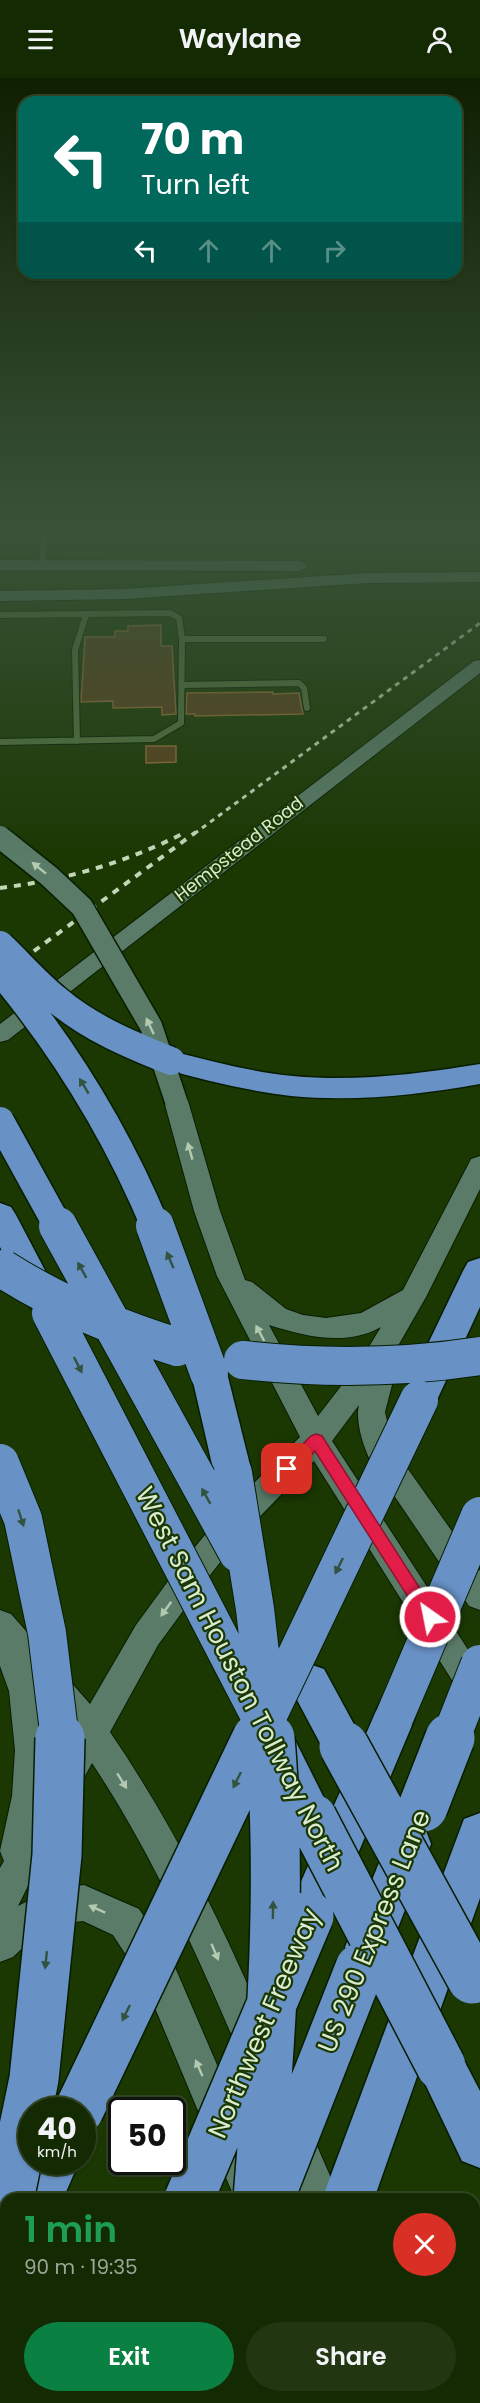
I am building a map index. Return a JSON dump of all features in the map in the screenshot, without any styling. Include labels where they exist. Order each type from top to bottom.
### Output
[{"type":"highway","points":[[0,945],[63,1005],[78,1016],[132,1046],[171,1061],[230,1076],[293,1086],[339,1088],[424,1084],[480,1074]]},
{"type":"highway","points":[[0,971],[43,1025],[80,1079],[111,1131],[146,1202],[180,1285],[209,1373],[230,1456],[254,1587],[265,1672],[275,1838],[271,2018],[256,2193]]},
{"type":"highway","points":[[0,1121],[480,1994]]},
{"type":"highway","name":"West Sam Houston Tollway North","points":[[0,1215],[480,2143]]},
{"type":"highway","points":[[0,1267],[54,1300],[112,1327],[177,1347],[220,1356],[278,1365],[349,1368],[418,1365],[480,1356]]},
{"type":"highway","points":[[85,2097],[480,1271]]},
{"type":"highway","points":[[0,1463],[22,1519],[47,1633],[60,1742],[57,1855],[34,2079],[10,2193]]},
{"type":"highway","name":"Northwest Freeway","points":[[192,2193],[480,1516]]},
{"type":"highway","name":"US 290 Express Lane","points":[[271,2193],[480,1664]]},
{"type":"highway","points":[[350,2193],[480,1835]]},
{"type":"highway","points":[[39,2193],[48,2175]]},
{"type":"main road","name":"Hempstead Road","points":[[0,1035],[480,665]]},
{"type":"main road","points":[[0,837],[49,876],[82,908],[151,1026],[176,1101],[207,1211],[230,1276],[316,1440],[480,1696]]},
{"type":"main road","points":[[5,1895],[90,1731],[147,1635],[229,1528],[316,1440],[388,1343],[480,1165]]},
{"type":"main road","points":[[230,1276],[257,1302],[277,1317],[303,1325],[326,1328],[366,1323],[413,1297]]},
{"type":"main road","points":[[388,1343],[371,1413],[381,1452],[480,1596]]},
{"type":"main road","points":[[0,1624],[90,1731],[147,1822],[209,1937],[317,2193]]},
{"type":"main road","points":[[0,1624],[25,1691],[32,1750],[29,1796],[5,1895]]},
{"type":"main road","points":[[0,1944],[22,1923],[52,1907],[84,1903],[126,1922],[158,1971],[253,2193]]},
{"type":"lane","points":[[77,741],[75,651],[79,638]]},
{"type":"lane","points":[[0,742],[154,739],[181,723],[182,639],[324,639]]},
{"type":"lane","points":[[181,685],[299,683],[304,688],[307,708]]},
{"type":"building","points":[[85,638],[161,638],[161,646],[172,646],[176,714],[162,715],[162,707],[113,708],[113,701],[81,702]]},
{"type":"building","points":[[273,692],[273,694],[299,693],[303,714],[195,716],[195,714],[186,714],[187,693]]},
{"type":"building","points":[[146,746],[176,746],[176,762],[146,763]]},
{"type":"railway","points":[[194,834],[460,638]]},
{"type":"railway","points":[[0,976],[196,832]]},
{"type":"railway","points":[[0,888],[24,885],[94,869],[140,853],[184,833]]},
{"type":"route","points":[[287,1469],[316,1440],[430,1617]]}]
